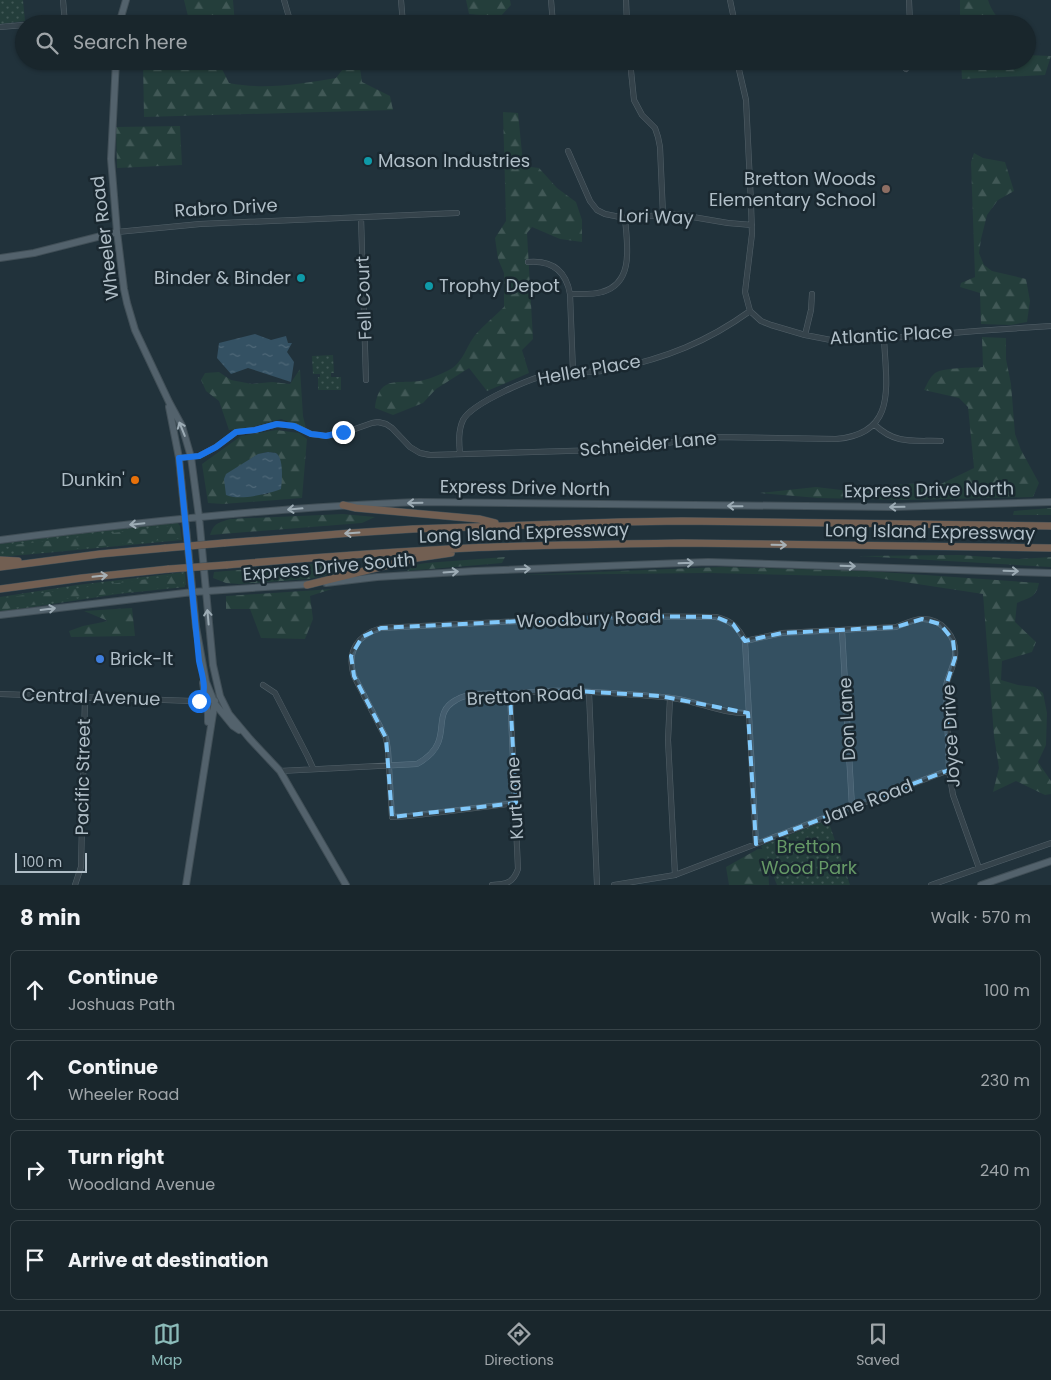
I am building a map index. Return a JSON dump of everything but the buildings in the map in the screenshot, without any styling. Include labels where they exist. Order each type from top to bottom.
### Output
[{"type":"highway","points":[[343,505],[356,508],[479,519],[506,525]]},
{"type":"highway","name":"Long Island Expressway","points":[[0,567],[166,548],[351,532],[506,525],[682,521],[1051,526]]},
{"type":"highway","name":"Long Island Expressway","points":[[0,590],[82,578],[169,569],[468,548],[672,543],[1051,548]]},
{"type":"highway","points":[[307,585],[417,558],[448,554],[468,548]]},
{"type":"highway","points":[[0,560],[31,562]]},
{"type":"main road","points":[[122,15],[126,0]]},
{"type":"main road","name":"Wheeler Road","points":[[116,70],[111,159],[117,232],[127,303],[135,330],[168,402],[182,426],[191,457],[199,517],[213,665],[220,696],[229,714],[280,771],[346,885]]},
{"type":"main road","name":"Rabro Drive","points":[[0,258],[34,253],[117,232]]},
{"type":"main road","name":"Wheeler Road","points":[[168,402],[179,458],[196,627],[206,682],[215,704],[233,726],[250,739]]},
{"type":"main road","name":"Express Drive North","points":[[0,540],[186,518],[343,505],[419,502],[893,507],[1051,502]]},
{"type":"main road","name":"Express Drive South","points":[[0,615],[193,592],[307,585],[377,577],[475,570],[708,562],[1051,573]]},
{"type":"main road","points":[[196,627],[199,661],[208,714],[207,746]]},
{"type":"main road","points":[[186,885],[215,704],[213,665]]},
{"type":"main road","points":[[211,726],[217,718],[226,717]]},
{"type":"main road","points":[[981,885],[1051,861]]},
{"type":"street","points":[[63,0],[64,15]]},
{"type":"street","points":[[284,0],[289,15]]},
{"type":"street","points":[[400,0],[402,15]]},
{"type":"street","points":[[551,0],[552,15]]},
{"type":"street","points":[[626,0],[627,15]]},
{"type":"street","points":[[730,0],[733,15]]},
{"type":"street","points":[[909,0],[910,15]]},
{"type":"street","points":[[0,27],[15,25]]},
{"type":"street","points":[[631,70],[634,100],[637,108],[655,128],[658,136],[663,215]]},
{"type":"street","points":[[739,70],[746,100],[752,225],[745,292],[750,311]]},
{"type":"street","name":"Lori Way","points":[[568,151],[590,201],[597,210],[605,214],[625,218],[686,215],[728,223],[752,225]]},
{"type":"street","name":"Rabro Drive","points":[[117,232],[200,224],[457,213]]},
{"type":"street","name":"Fell Court","points":[[361,216],[366,380]]},
{"type":"street","points":[[570,294],[601,293],[620,281],[628,260],[625,218]]},
{"type":"street","points":[[528,262],[545,263],[558,270],[563,274],[568,284],[573,372]]},
{"type":"street","points":[[805,335],[811,310],[812,294]]},
{"type":"street","name":"Atlantic Place","points":[[750,311],[771,325],[805,335],[836,341],[1051,326]]},
{"type":"street","name":"Heller Place","points":[[460,454],[459,436],[464,418],[471,411],[525,382],[550,374],[614,369],[664,356],[688,348],[732,324],[750,311]]},
{"type":"street","points":[[884,338],[886,397],[884,408],[875,425],[889,437],[899,440],[941,440]]},
{"type":"street","name":"Schneider Lane","points":[[191,457],[199,456],[216,447],[236,432],[255,430],[277,424],[294,426],[311,434],[326,436],[378,422],[392,428],[410,448],[430,455],[633,449],[713,437],[836,439],[850,438],[875,425]]},
{"type":"street","points":[[179,458],[191,457]]},
{"type":"street","name":"Woodbury Road","points":[[516,802],[392,817],[386,738],[354,676],[352,668],[352,656],[355,647],[362,637],[371,631],[381,628],[622,616],[716,617],[725,619],[733,624],[740,631],[745,641]]},
{"type":"street","name":"Joyce Drive","points":[[745,641],[782,634],[896,627],[913,620],[922,619],[940,624],[948,631],[955,649],[955,658],[946,686],[949,770],[954,795],[979,868]]},
{"type":"street","name":"Don Lane","points":[[842,630],[852,807]]},
{"type":"street","points":[[745,641],[756,844]]},
{"type":"street","points":[[263,685],[275,693],[313,768]]},
{"type":"street","name":"Central Avenue","points":[[0,694],[199,701],[202,698],[204,689]]},
{"type":"street","name":"Bretton Road","points":[[280,771],[417,764],[433,752],[438,743],[443,714],[448,706],[465,696],[576,691],[670,698],[728,712],[748,713]]},
{"type":"street","points":[[589,692],[597,885]]},
{"type":"street","name":"Kurt Lane","points":[[492,885],[510,882],[516,877],[518,869],[510,694]]},
{"type":"street","name":"Pacific Street","points":[[75,885],[81,867],[85,697]]},
{"type":"street","points":[[670,698],[669,760],[675,875]]},
{"type":"street","name":"Jane Road","points":[[614,885],[675,875],[949,770]]},
{"type":"street","points":[[931,885],[1051,843]]},
{"type":"highlighted area","points":[[622,616],[716,617],[733,624],[745,641],[782,633],[896,627],[922,619],[940,624],[953,640],[955,658],[946,686],[949,770],[756,844],[748,713],[660,696],[575,691],[510,694],[516,803],[392,817],[386,738],[354,676],[351,656],[362,637],[381,628]]},
{"type":"green space","points":[[0,0],[23,0],[24,15],[15,15],[15,22],[0,24]]},
{"type":"green space","points":[[184,0],[233,0],[234,15],[188,15]]},
{"type":"green space","points":[[466,0],[510,0],[511,5],[502,15],[469,14]]},
{"type":"green space","points":[[960,0],[988,0],[996,15],[960,15]]},
{"type":"green space","points":[[1036,55],[1051,56],[1045,75],[962,79],[962,70],[1036,70]]},
{"type":"green space","points":[[143,70],[222,70],[229,83],[269,86],[336,78],[342,70],[360,70],[362,82],[390,96],[393,110],[144,117]]},
{"type":"green space","points":[[503,112],[518,113],[523,163],[539,168],[557,188],[576,202],[582,220],[582,242],[560,239],[532,227],[527,233],[533,339],[522,350],[529,373],[487,391],[469,368],[436,389],[423,403],[393,415],[375,408],[377,397],[381,389],[386,385],[424,380],[454,367],[476,334],[504,307],[504,273],[498,259],[495,238],[506,221]]},
{"type":"green space","points":[[180,126],[182,165],[117,168],[116,127]]},
{"type":"green space","points":[[974,153],[983,158],[1005,162],[1014,191],[998,200],[987,215],[979,253],[984,265],[992,271],[1026,279],[1030,301],[1027,322],[1011,325],[981,324],[980,293],[960,287],[961,283],[975,277],[971,162]]},
{"type":"green space","points":[[982,337],[1006,338],[1006,359],[1011,384],[1015,434],[1021,450],[1039,483],[1033,497],[903,500],[818,498],[760,493],[816,487],[850,491],[904,484],[943,483],[974,468],[968,407],[959,398],[924,390],[932,376],[939,371],[983,367]]},
{"type":"green space","points":[[333,355],[334,373],[331,373],[331,377],[341,377],[341,390],[318,390],[318,377],[320,377],[320,374],[313,374],[312,356]]},
{"type":"green space","points":[[300,369],[303,416],[306,428],[281,419],[249,428],[229,430],[219,401],[206,391],[201,380],[205,373],[219,372],[231,380],[252,384],[272,382],[290,384]]},
{"type":"green space","points":[[276,430],[299,433],[307,439],[302,498],[223,504],[208,503],[202,464],[241,436]],"holes":[[[267,452],[276,453],[279,457],[268,494],[231,497],[243,468],[252,458]]]},
{"type":"green space","points":[[1051,508],[1051,515],[1013,515],[1014,511]]},
{"type":"green space","points":[[343,514],[375,517],[362,523],[210,535],[217,524],[230,519]]},
{"type":"green space","points":[[177,522],[180,526],[182,540],[0,557],[0,544],[84,532]]},
{"type":"green space","points":[[179,525],[181,538],[31,553],[5,546]]},
{"type":"green space","points":[[959,555],[1019,559],[1051,557],[1051,567],[859,556]]},
{"type":"green space","points":[[505,557],[502,563],[407,571],[414,565],[426,563]]},
{"type":"green space","points":[[360,560],[344,571],[309,579],[239,584],[226,583],[213,578],[214,572]]},
{"type":"green space","points":[[721,567],[868,571],[1039,583],[1034,594],[1017,603],[1015,622],[1036,642],[1032,652],[1002,661],[1001,680],[1035,687],[1043,693],[1047,713],[1046,745],[1038,762],[1051,781],[1051,794],[1045,795],[1016,781],[993,792],[999,768],[994,736],[983,594],[871,577],[708,573],[519,575]]},
{"type":"green space","points":[[185,572],[185,587],[118,594],[0,612],[0,597],[77,585]]},
{"type":"green space","points":[[183,576],[182,586],[63,599],[0,610],[0,599],[3,598]]},
{"type":"green space","points":[[332,589],[310,596],[313,619],[305,639],[261,638],[250,609],[226,609],[226,596]]},
{"type":"green space","points":[[132,608],[135,636],[71,637],[69,631],[108,621],[84,611]]},
{"type":"green space","name":"Bretton Wood Park","points":[[828,820],[850,885],[777,885],[761,846]]},
{"type":"green space","points":[[758,849],[767,849],[769,885],[729,885],[726,867]]},
{"type":"water","points":[[255,334],[271,340],[286,336],[288,343],[292,343],[287,352],[294,362],[291,382],[248,368],[231,374],[217,358],[219,343]]},
{"type":"water","points":[[276,453],[279,456],[282,470],[281,489],[246,497],[226,495],[224,479],[226,474],[258,454]]},
{"type":"place","name":"Mason Industries","points":[[368,161]]},
{"type":"place","name":"Bretton Woods Elementary School","points":[[886,189]]},
{"type":"place","name":"Binder & Binder","points":[[301,278]]},
{"type":"place","name":"Trophy Depot","points":[[429,286]]},
{"type":"place","name":"Dunkin'","points":[[135,480]]},
{"type":"place","name":"Brick-It","points":[[100,659]]},
{"type":"route","points":[[199,701],[202,698],[204,689],[199,661],[188,534],[179,458],[199,456],[216,447],[236,432],[255,430],[277,424],[294,426],[311,434],[326,436],[343,432]]}]
